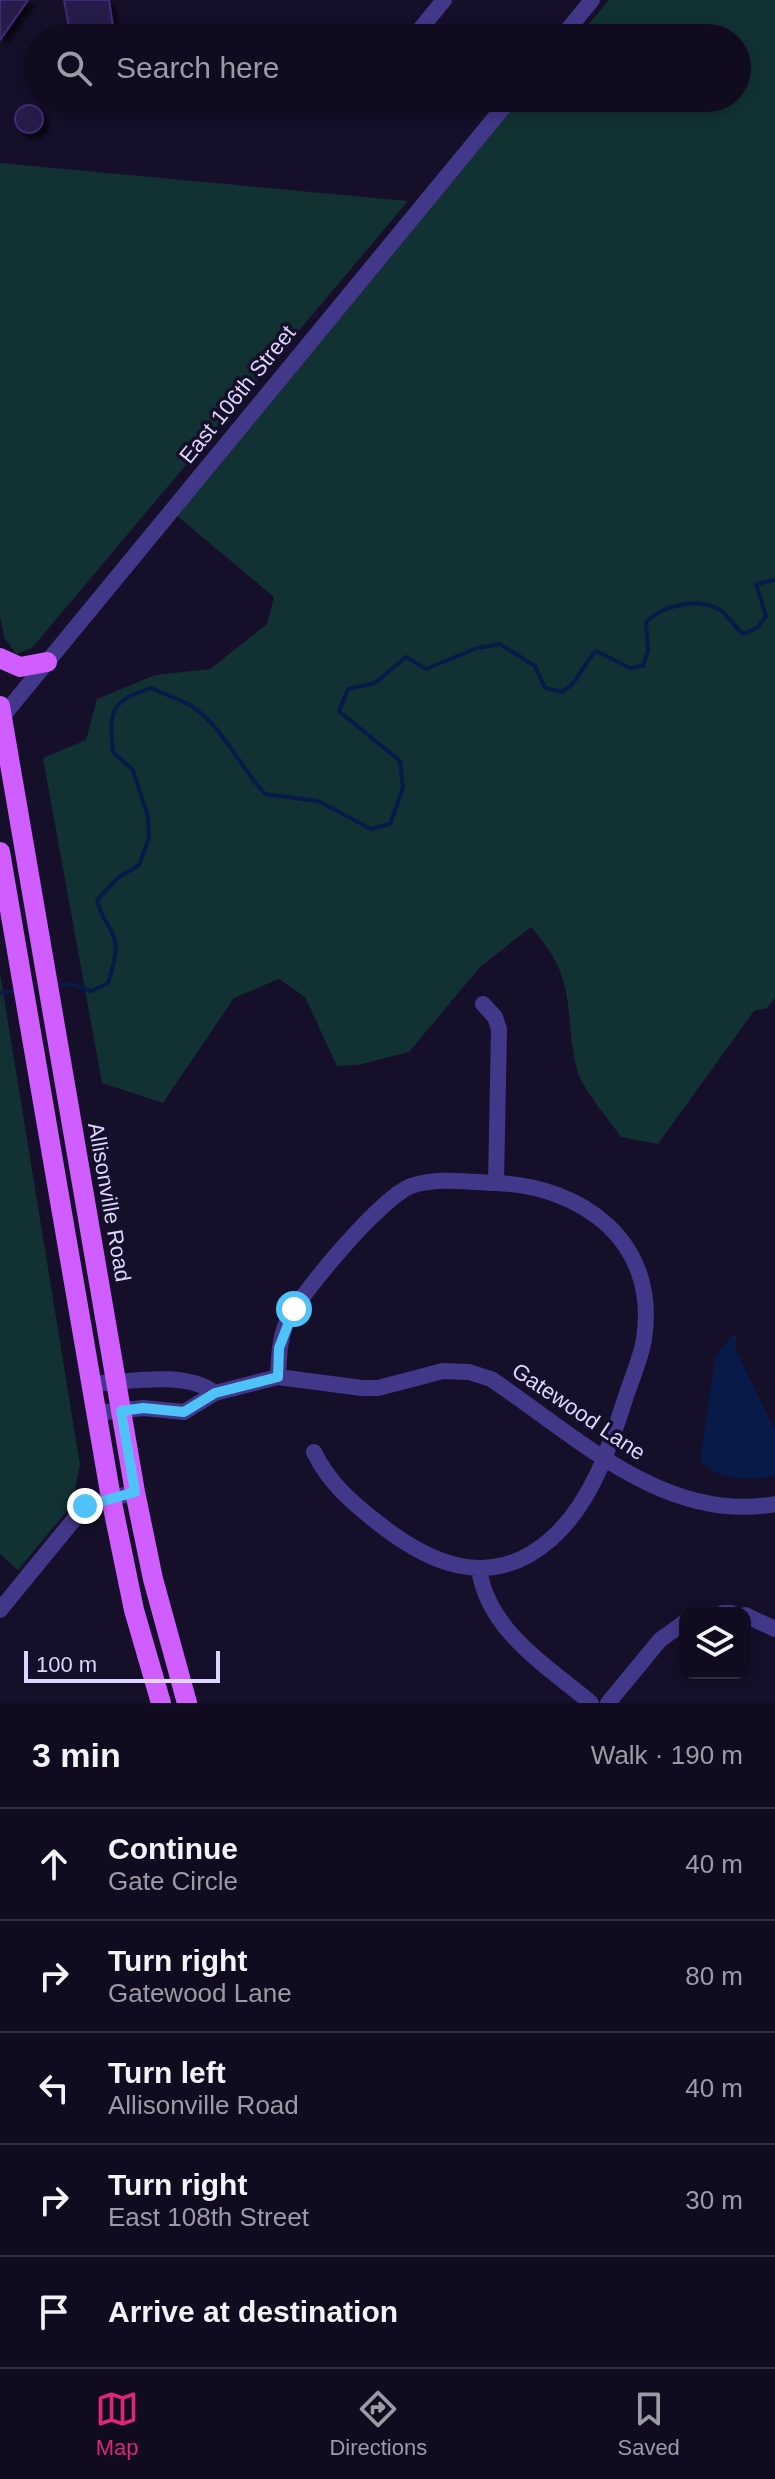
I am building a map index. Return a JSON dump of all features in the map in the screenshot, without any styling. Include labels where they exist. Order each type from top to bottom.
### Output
[{"type":"main road","points":[[0,658],[20,667],[47,662]]},
{"type":"main road","name":"Allisonville Road","points":[[1,714],[135,1492],[155,1587],[187,1703]]},
{"type":"main road","points":[[0,852],[111,1498],[134,1610],[161,1703]]},
{"type":"street","points":[[424,24],[444,0]]},
{"type":"street","points":[[572,24],[592,0]]},
{"type":"street","name":"East 106th Street","points":[[1,714],[499,112]]},
{"type":"street","points":[[483,1004],[495,1017],[499,1029],[496,1183]]},
{"type":"street","points":[[278,1377],[279,1348],[289,1318],[383,1204],[411,1186],[435,1181],[496,1183],[541,1187],[568,1196],[590,1209],[611,1228],[635,1268],[646,1309],[644,1340],[606,1460],[569,1519],[552,1539],[519,1558],[479,1569],[446,1564],[404,1544],[333,1485],[314,1452]]},
{"type":"street","name":"Gatewood Lane","points":[[97,1413],[143,1408],[184,1412],[215,1393],[278,1377],[378,1388],[443,1371],[479,1375],[504,1387],[606,1460],[675,1495],[729,1507],[775,1504]]},
{"type":"street","points":[[92,1384],[158,1379],[207,1387],[215,1393]]},
{"type":"street","points":[[0,1610],[89,1503],[135,1492]]},
{"type":"street","points":[[479,1569],[489,1606],[502,1626],[591,1703]]},
{"type":"street","points":[[751,1618],[775,1629]]},
{"type":"street","points":[[608,1703],[660,1640],[679,1626]]},
{"type":"green space","points":[[609,0],[775,0],[775,998],[767,1008],[754,1011],[658,1144],[621,1137],[584,1086],[577,1070],[563,980],[557,964],[531,927],[480,967],[409,1052],[358,1065],[337,1066],[305,997],[279,979],[234,998],[163,1103],[102,1083],[43,758],[86,740],[97,699],[155,675],[210,669],[267,624],[274,597],[176,515],[508,112],[751,112],[751,24],[589,24]]},
{"type":"green space","points":[[0,163],[408,201],[32,648],[16,654],[4,637],[0,615]]},
{"type":"green space","points":[[0,973],[80,1465],[71,1506],[18,1570],[0,1554]]},
{"type":"water","points":[[731,1336],[736,1336],[736,1350],[775,1430],[775,1476],[726,1476],[700,1461],[715,1358]]},
{"type":"building","points":[[0,0],[28,0],[0,40]]},
{"type":"building","points":[[64,0],[109,0],[113,24],[68,24]]},
{"type":"building","points":[[23,106],[24,112],[42,113],[42,125],[35,132],[23,132],[16,125],[16,113]]},
{"type":"waterway","points":[[54,986],[71,984],[91,991],[108,983],[116,948],[97,900],[119,877],[139,865],[149,838],[148,817],[133,770],[113,752],[112,717],[127,698],[151,688],[187,703],[216,729],[265,794],[318,801],[371,829],[390,824],[403,788],[400,761],[339,711],[348,689],[375,683],[406,657],[426,669],[477,648],[500,644],[535,666],[545,688],[562,692],[573,683],[596,651],[630,668],[643,666],[648,650],[646,622],[671,607],[691,603],[711,606],[723,612],[743,634],[757,628],[766,616],[756,584],[775,580]]},
{"type":"waterway","points":[[0,993],[17,991]]},
{"type":"route","points":[[85,1506],[135,1492],[121,1411],[143,1408],[184,1412],[215,1393],[278,1377],[279,1348],[284,1328],[294,1309]]}]
